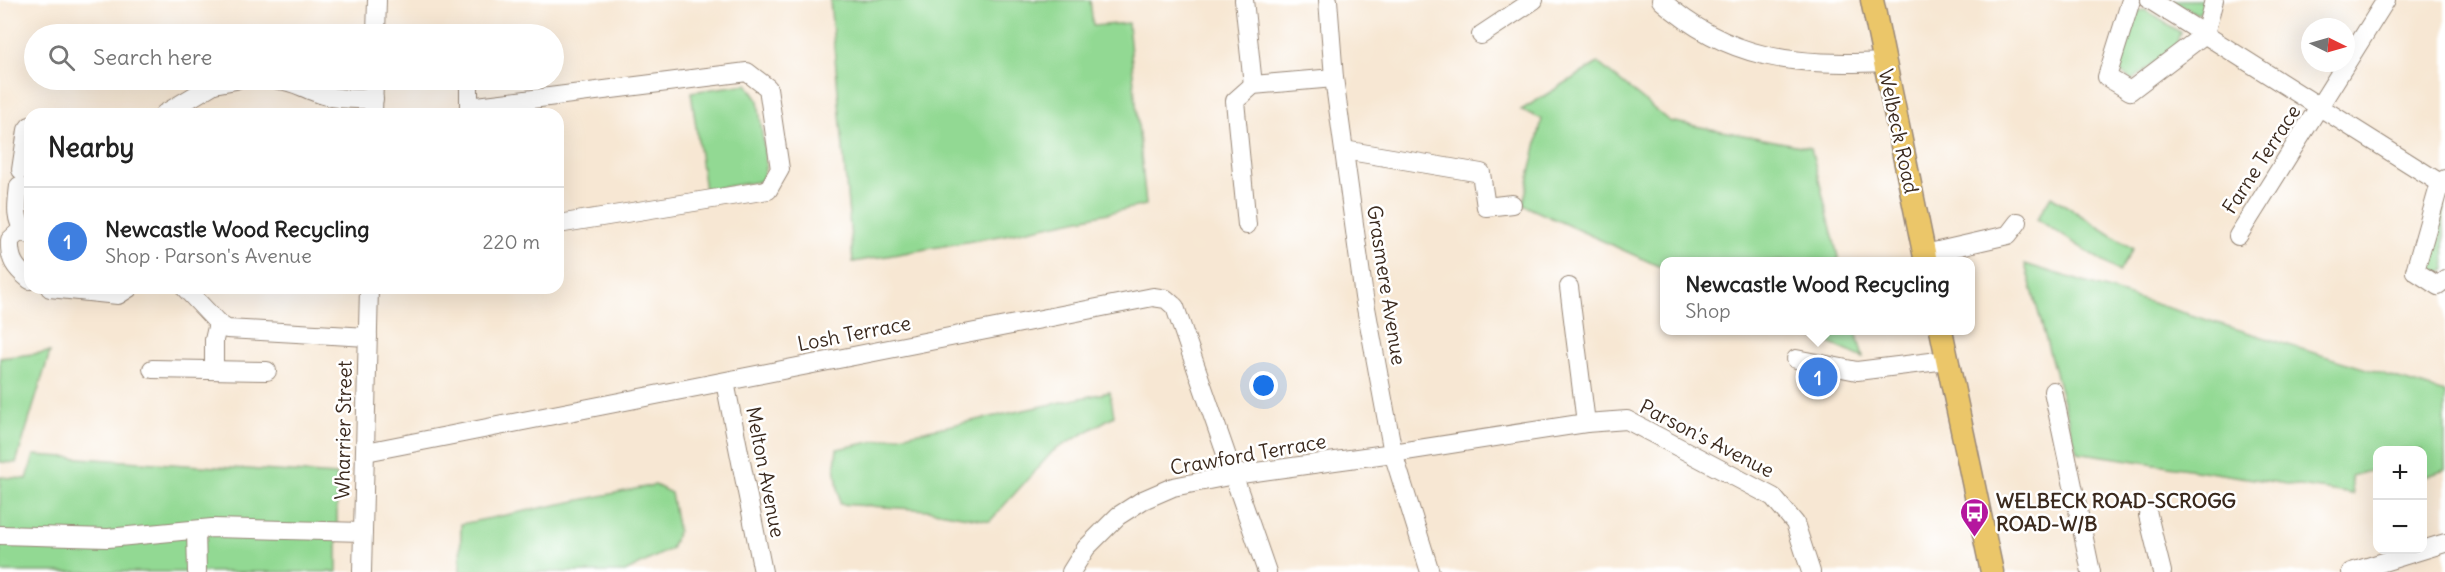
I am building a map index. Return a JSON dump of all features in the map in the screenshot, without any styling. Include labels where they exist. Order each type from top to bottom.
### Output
[{"type":"main road","name":"Welbeck Road","points":[[1872,0],[1925,257]]},
{"type":"main road","points":[[1942,335],[1992,572]]},
{"type":"street","points":[[376,24],[377,0]]},
{"type":"street","points":[[1244,0],[1253,85]]},
{"type":"street","name":"Grasmere Avenue","points":[[1328,0],[1334,78],[1364,297],[1393,453],[1430,572]]},
{"type":"street","points":[[1481,35],[1534,0]]},
{"type":"street","points":[[1661,0],[1677,14],[1714,37],[1756,54],[1797,63],[1884,62]]},
{"type":"street","points":[[2131,0],[2107,77],[2130,91],[2205,34],[2214,0]]},
{"type":"street","points":[[2150,0],[2443,183],[2415,271],[2438,286],[2445,280]]},
{"type":"street","name":"Farne Terrace","points":[[2238,236],[2386,0]]},
{"type":"street","points":[[490,108],[747,72],[768,88],[780,169],[768,190],[564,223]]},
{"type":"street","points":[[1247,225],[1235,102],[1253,85],[1334,78]]},
{"type":"street","points":[[174,108],[204,90]]},
{"type":"street","points":[[311,90],[373,106],[374,90]]},
{"type":"street","points":[[469,90],[469,108]]},
{"type":"street","points":[[1344,150],[1481,173],[1486,207],[1512,204]]},
{"type":"street","points":[[24,151],[16,213],[24,228]]},
{"type":"street","points":[[1925,257],[2008,235],[2018,222]]},
{"type":"street","points":[[24,233],[10,240],[9,252],[15,268],[24,275]]},
{"type":"street","points":[[1569,287],[1586,423]]},
{"type":"street","points":[[191,294],[218,323],[227,329],[368,338]]},
{"type":"street","name":"Wharrier Street","points":[[362,572],[369,294]]},
{"type":"street","name":"Losh Terrace","points":[[366,452],[1153,297],[1166,299],[1175,307],[1234,475]]},
{"type":"street","points":[[214,370],[214,340],[218,323]]},
{"type":"street","points":[[1796,360],[1857,371],[1947,360]]},
{"type":"street","points":[[152,369],[267,371]]},
{"type":"street","name":"Melton Avenue","points":[[725,382],[763,572]]},
{"type":"street","points":[[2053,391],[2091,572]]},
{"type":"street","name":"Parson's Avenue","points":[[1393,453],[1586,423],[1627,420],[1773,497],[1795,523],[1811,572]]},
{"type":"street","name":"Crawford Terrace","points":[[1071,572],[1086,548],[1118,516],[1143,500],[1173,487],[1234,475],[1393,453]]},
{"type":"street","points":[[1234,475],[1266,572]]},
{"type":"street","points":[[2148,515],[2162,572]]},
{"type":"street","points":[[0,535],[108,538],[196,530],[363,532]]},
{"type":"street","points":[[196,530],[197,572]]},
{"type":"street","points":[[2351,572],[2445,543]]},
{"type":"green space","points":[[830,0],[1090,0],[1093,26],[1128,23],[1146,205],[1000,236],[853,262]]},
{"type":"green space","points":[[2173,0],[2206,0],[2204,8],[2197,14]]},
{"type":"green space","points":[[2145,10],[2180,32],[2176,46],[2132,80],[2116,69],[2137,11]]},
{"type":"green space","points":[[1598,63],[1669,121],[1811,148],[1838,257],[1660,257],[1660,267],[1523,205],[1542,119],[1521,110]]},
{"type":"green space","points":[[747,84],[758,100],[766,165],[762,181],[705,190],[691,92]]},
{"type":"green space","points":[[2051,196],[2133,249],[2119,272],[2037,219]]},
{"type":"green space","points":[[2443,205],[2445,269],[2438,274],[2422,264]]},
{"type":"green space","points":[[2025,264],[2445,393],[2445,470],[2427,476],[2427,446],[2373,446],[2373,470],[2351,476],[2353,494],[2077,452]]},
{"type":"green space","points":[[1811,335],[1857,335],[1863,358]]},
{"type":"green space","points":[[50,352],[16,463],[0,462],[0,358]]},
{"type":"green space","points":[[1110,392],[1114,416],[1053,451],[990,521],[928,510],[840,504],[835,465],[837,449]]},
{"type":"green space","points":[[34,455],[337,475],[337,572],[0,572],[0,477],[27,479]]},
{"type":"green space","points":[[655,485],[671,493],[678,531],[671,549],[625,572],[460,572],[461,524]]},
{"type":"place","name":"Newcastle Wood Recycling","points":[[1818,377]]},
{"type":"place","name":"WELBECK ROAD-SCROGG ROAD-W/B","points":[[1975,538]]}]
